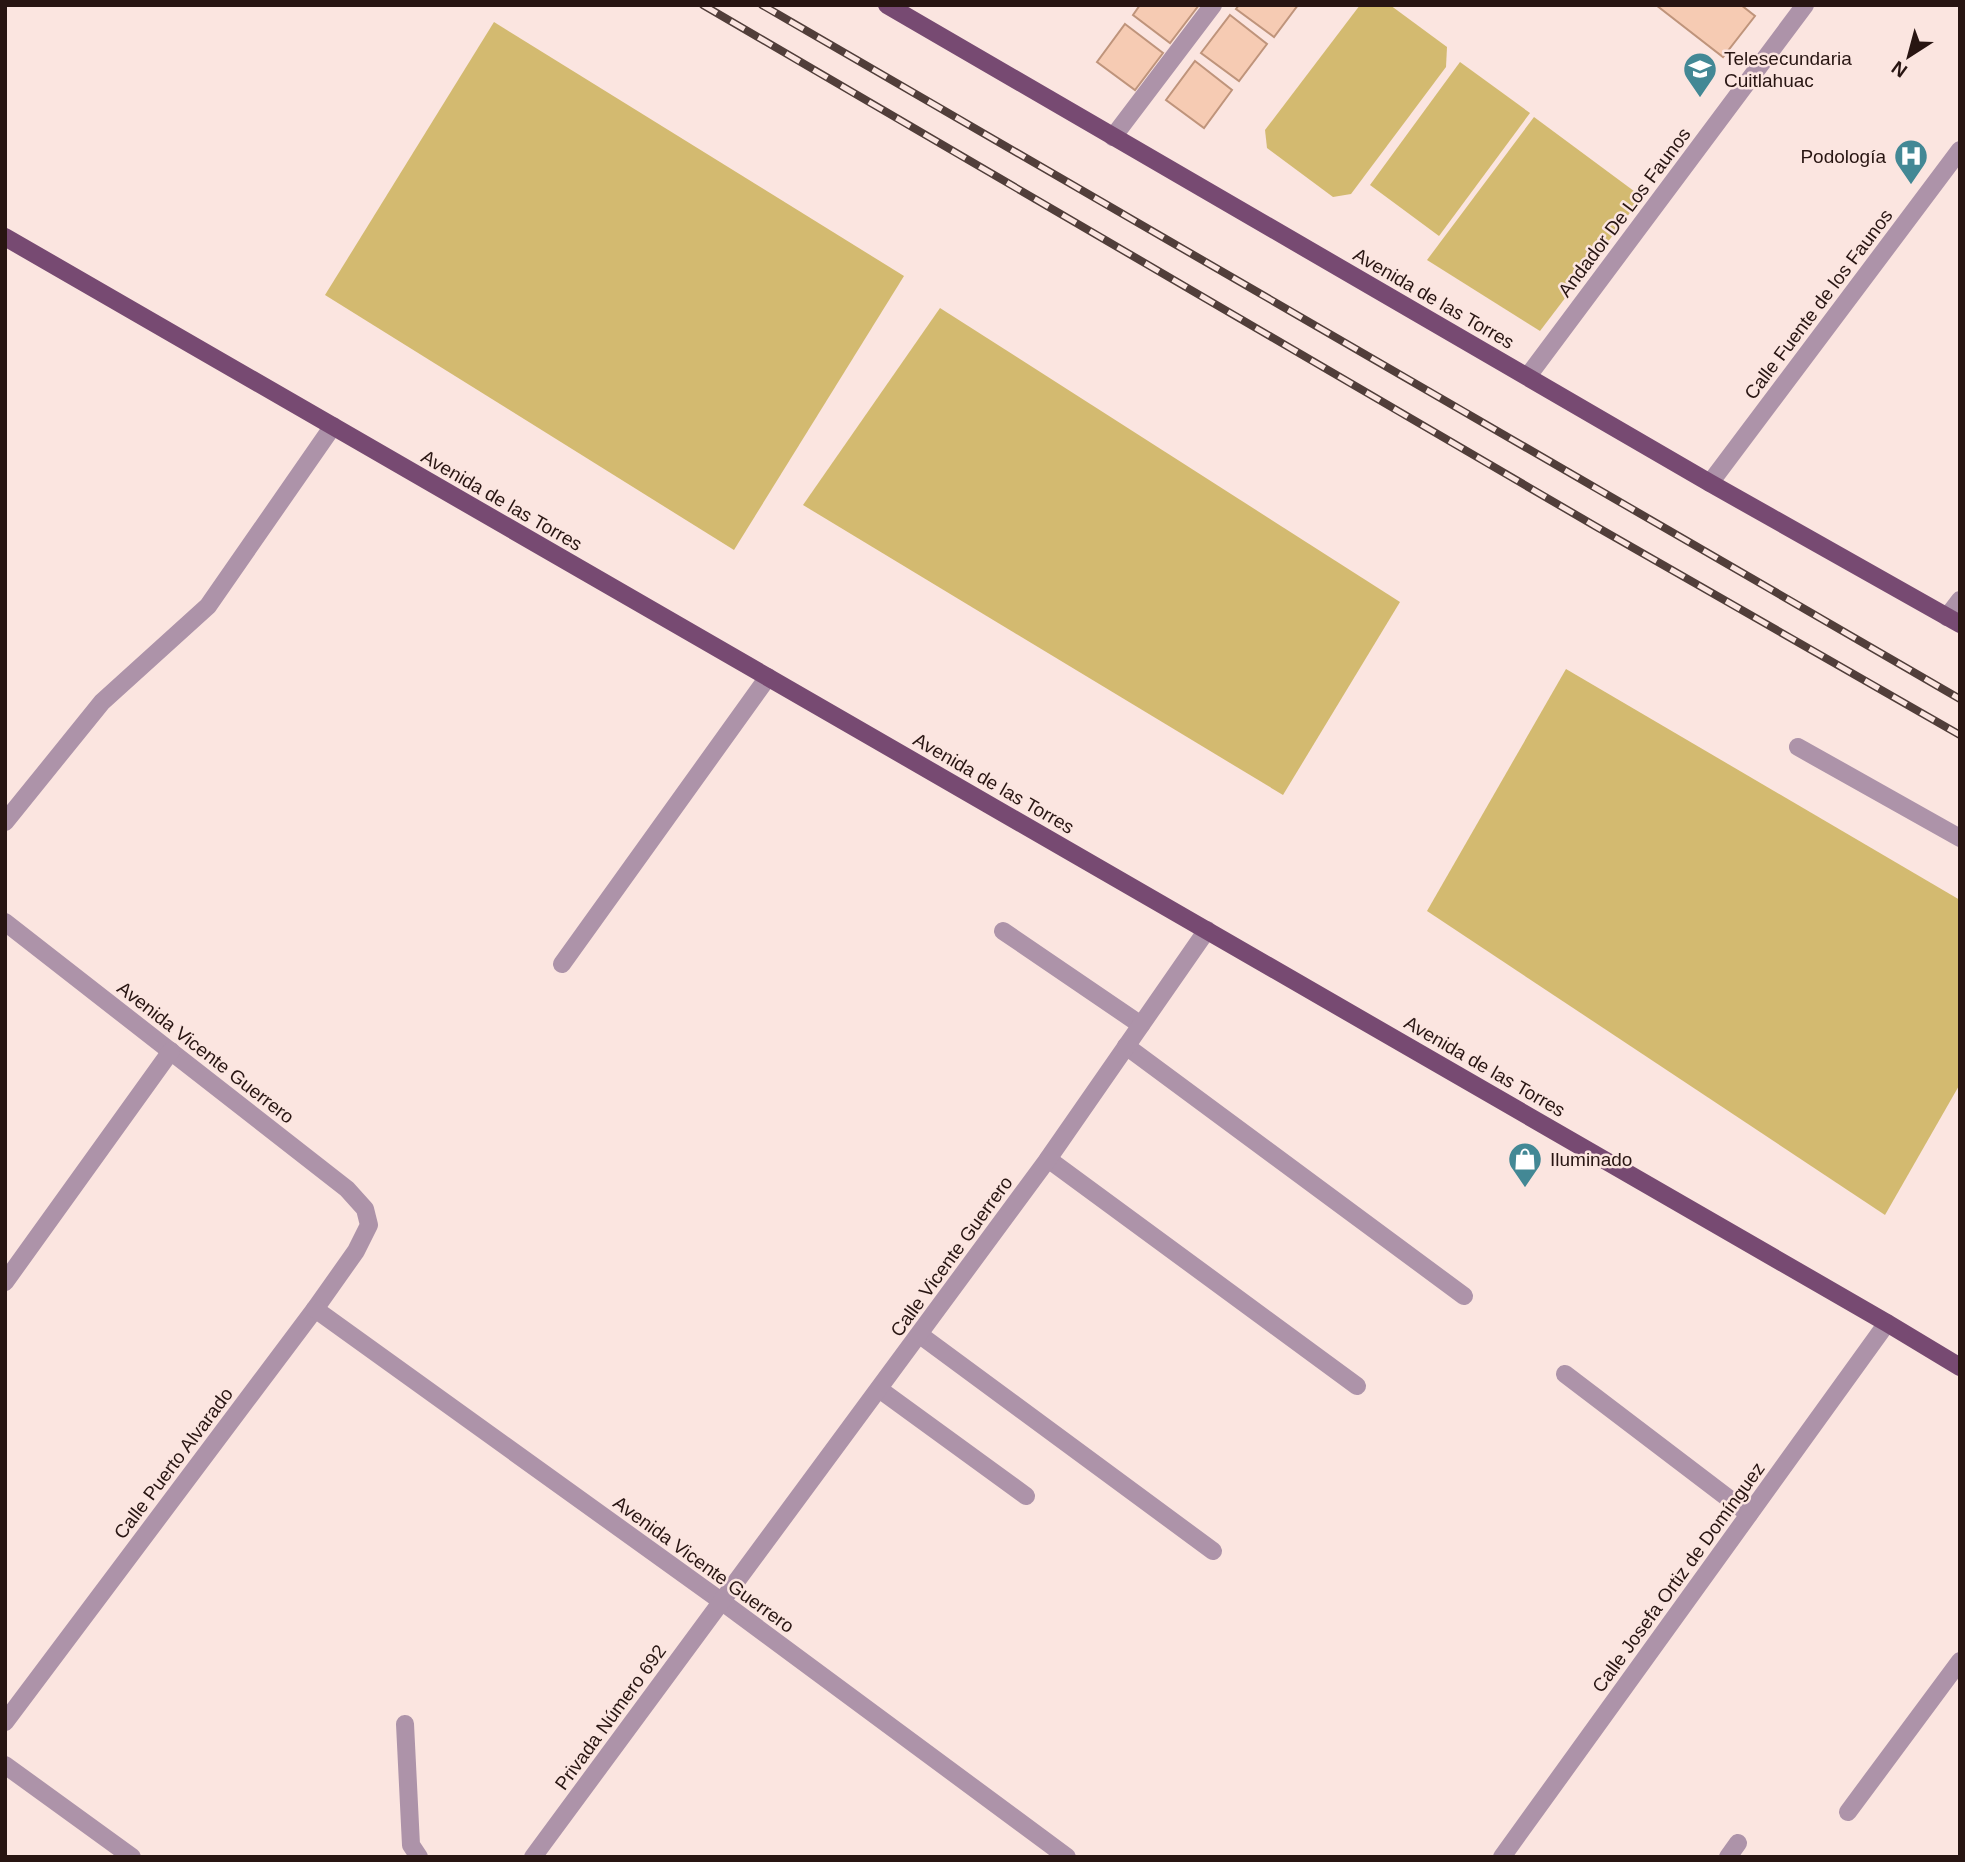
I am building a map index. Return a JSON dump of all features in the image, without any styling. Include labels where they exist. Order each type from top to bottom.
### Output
[{"type":"main road","name":"Avenida de las Torres","points":[[887,5],[1710,483],[1954,621]]},
{"type":"main road","name":"Avenida de las Torres","points":[[5,237],[1960,1367]]},
{"type":"street","points":[[1112,137],[1213,5]]},
{"type":"street","name":"Andador De Los Faunos","points":[[1528,376],[1805,5]]},
{"type":"street","name":"Calle Fuente de los Faunos","points":[[1710,483],[1960,150]]},
{"type":"street","points":[[5,822],[102,702],[208,606],[332,426]]},
{"type":"street","points":[[1954,621],[1960,600]]},
{"type":"street","points":[[562,964],[768,677]]},
{"type":"street","points":[[1798,747],[1960,838]]},
{"type":"street","name":"Avenida Vicente Guerrero","points":[[5,922],[347,1189],[365,1209],[369,1225]]},
{"type":"street","name":"Calle Vicente Guerrero","points":[[721,1601],[1048,1159],[1207,930]]},
{"type":"street","points":[[1003,931],[1141,1025]]},
{"type":"street","points":[[1126,1046],[1464,1296]]},
{"type":"street","points":[[5,1282],[171,1051]]},
{"type":"street","points":[[1048,1159],[1357,1386]]},
{"type":"street","name":"Calle Puerto Alvarado","points":[[5,1722],[315,1308],[356,1251],[369,1225]]},
{"type":"street","name":"Avenida Vicente Guerrero","points":[[315,1308],[721,1601],[1067,1857]]},
{"type":"street","name":"Calle Josefa Ortiz de Domínguez","points":[[1502,1857],[1887,1323]]},
{"type":"street","points":[[919,1335],[1213,1551]]},
{"type":"street","points":[[1565,1374],[1749,1514]]},
{"type":"street","points":[[879,1389],[1026,1496]]},
{"type":"street","name":"Privada Número 692","points":[[533,1857],[721,1601]]},
{"type":"street","points":[[1848,1812],[1960,1661]]},
{"type":"street","points":[[405,1724],[411,1845],[419,1857]]},
{"type":"street","points":[[5,1765],[132,1857]]},
{"type":"shaded area","points":[[1360,5],[1390,5],[1447,47],[1446,67],[1351,194],[1333,197],[1267,148],[1265,130]]},
{"type":"shaded area","points":[[494,22],[904,276],[734,550],[325,295]]},
{"type":"shaded area","points":[[1460,62],[1530,113],[1439,236],[1370,185]]},
{"type":"shaded area","points":[[1534,117],[1642,197],[1540,331],[1427,260]]},
{"type":"shaded area","points":[[940,308],[1400,602],[1283,795],[803,505]]},
{"type":"shaded area","points":[[1566,669],[1960,900],[1960,1084],[1885,1215],[1427,911]]},
{"type":"building","points":[[1140,5],[1199,5],[1170,43],[1133,15]]},
{"type":"building","points":[[1239,5],[1298,5],[1274,37],[1236,9]]},
{"type":"building","points":[[1656,5],[1741,5],[1755,16],[1723,57]]},
{"type":"building","points":[[1230,15],[1267,44],[1239,81],[1201,53]]},
{"type":"building","points":[[1125,24],[1163,53],[1135,90],[1097,62]]},
{"type":"building","points":[[1195,61],[1232,90],[1204,128],[1166,100]]},
{"type":"railway","points":[[703,5],[1595,526],[1960,735]]},
{"type":"railway","points":[[762,5],[1960,699]]},
{"type":"place","name":"Telesecundaria Cuitlahuac","points":[[1700,99]]},
{"type":"place","name":"Podología","points":[[1911,186]]},
{"type":"place","name":"Iluminado","points":[[1525,1189]]}]
